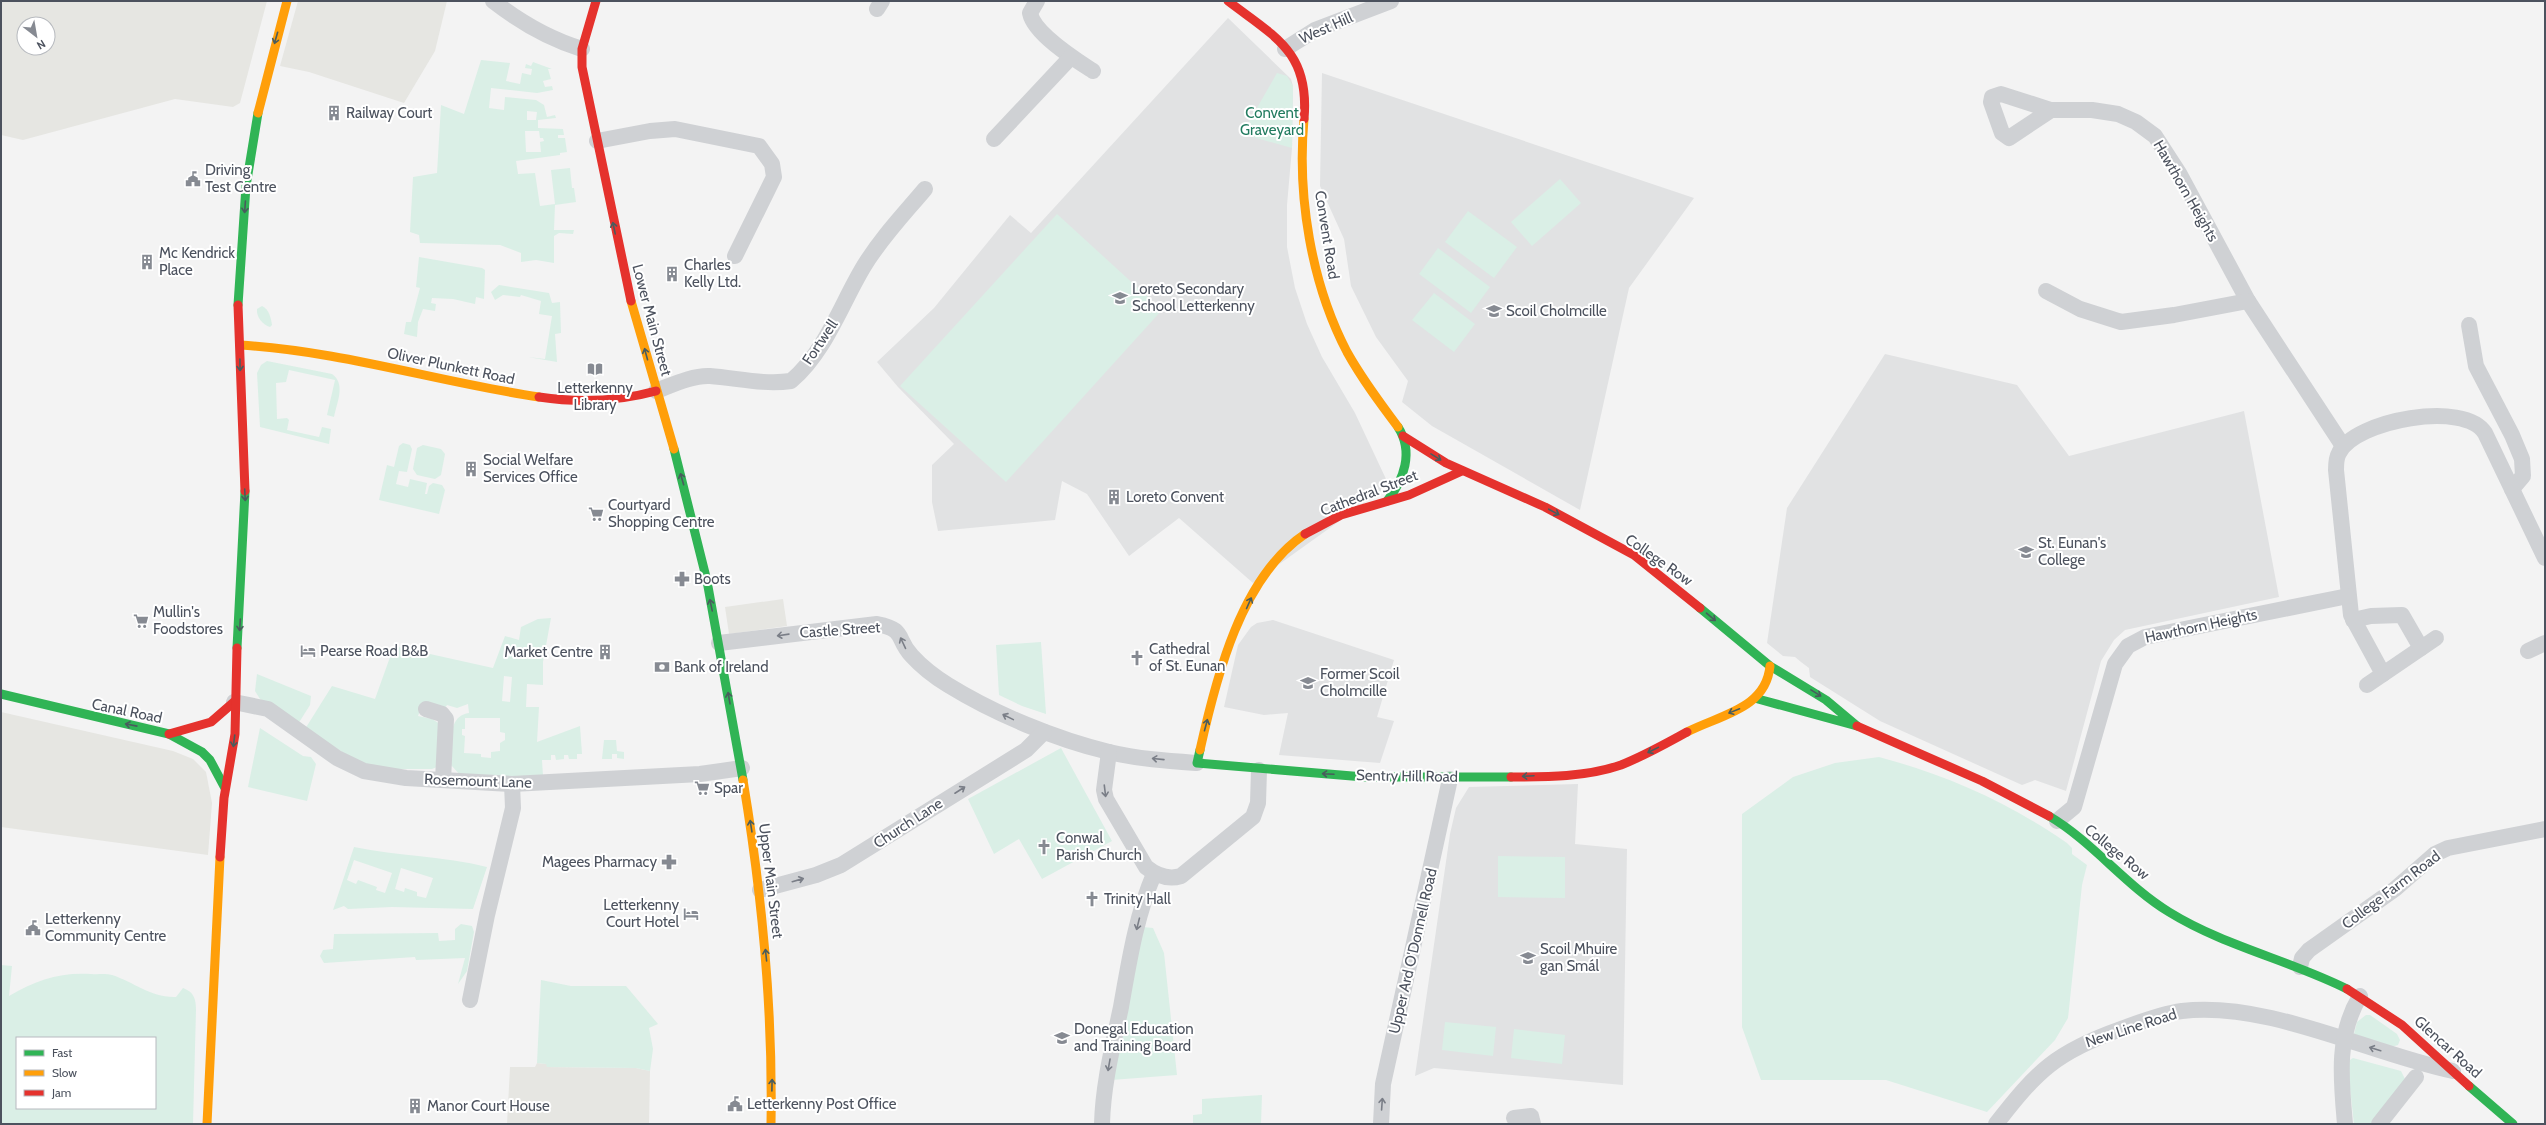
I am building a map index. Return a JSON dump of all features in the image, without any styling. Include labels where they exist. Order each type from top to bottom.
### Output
[{"type":"street","points":[[208,1124],[212,991],[225,788],[231,770],[236,718],[234,702],[246,506],[239,285],[250,151],[268,66],[287,1]]},
{"type":"street","points":[[493,1],[522,23],[562,43],[582,49]]},
{"type":"street","name":"Lower Main Street","points":[[596,1],[582,49],[582,67],[596,141],[629,291],[687,498],[719,644]]},
{"type":"street","points":[[1037,1],[1030,11],[1033,22],[1071,57],[1093,72]]},
{"type":"street","name":"Convent Road","points":[[1228,1],[1261,26],[1285,49],[1298,66],[1304,91],[1302,143],[1305,194],[1316,271],[1325,302],[1346,350],[1376,399],[1403,436]]},
{"type":"street","name":"West Hill","points":[[1285,49],[1315,30],[1391,1]]},
{"type":"street","points":[[994,139],[1071,57]]},
{"type":"street","name":"Hawthorn Heights","points":[[2051,110],[2092,110],[2118,114],[2136,122],[2155,136],[2178,173],[2248,301],[2343,446]]},
{"type":"street","points":[[596,141],[650,131],[676,129],[758,146],[772,164],[774,177],[735,256]]},
{"type":"street","name":"Fortwell","points":[[656,391],[697,377],[709,376],[728,380],[791,381],[798,374],[834,324],[864,266],[875,250],[925,189]]},
{"type":"street","points":[[2046,291],[2080,309],[2121,322],[2174,316],[2248,301]]},
{"type":"street","points":[[2469,325],[2476,366],[2522,459],[2523,476],[2512,489]]},
{"type":"street","name":"Oliver Plunkett Road","points":[[240,345],[278,348],[358,361],[556,400],[611,402],[626,400],[656,391]]},
{"type":"street","points":[[2383,674],[2353,620],[2348,596],[2336,470],[2336,460],[2343,446],[2361,433],[2378,426],[2445,416],[2463,418],[2481,427],[2545,558]]},
{"type":"street","points":[[1387,501],[1399,488],[1404,476],[1403,436]]},
{"type":"street","name":"College Row","points":[[1403,436],[1462,470],[1545,507],[1634,556],[1770,666],[1826,700],[1857,726]]},
{"type":"street","name":"Cathedral Street","points":[[1196,763],[1223,660],[1256,588],[1276,557],[1297,540],[1320,526],[1367,506],[1401,498],[1462,470]]},
{"type":"street","name":"Hawthorn Heights","points":[[2057,821],[2074,807],[2116,664],[2134,641],[2145,636],[2230,618],[2348,596]]},
{"type":"street","points":[[2353,620],[2371,616],[2402,615],[2421,648]]},
{"type":"street","name":"Castle Street","points":[[719,644],[877,624],[891,627],[898,632],[910,655],[943,681],[994,710],[1044,732]]},
{"type":"street","points":[[2366,685],[2436,638]]},
{"type":"street","points":[[2528,651],[2545,643]]},
{"type":"street","name":"Upper Main Street","points":[[719,644],[742,768],[760,890],[771,1006],[771,1124]]},
{"type":"street","points":[[1758,699],[1766,686],[1770,666]]},
{"type":"street","name":"Canal Road","points":[[1,694],[107,721],[169,734],[202,752],[210,760],[225,788]]},
{"type":"street","name":"College Row","points":[[1758,699],[1774,701],[1838,723],[1857,726],[2020,798],[2057,821],[2168,911],[2229,943],[2300,967],[2360,996]]},
{"type":"street","name":"Sentry Hill Road","points":[[1044,732],[1109,752],[1259,770],[1450,779],[1570,774],[1606,769],[1652,750],[1758,699]]},
{"type":"street","points":[[169,734],[211,724],[234,702]]},
{"type":"street","name":"Rosemount Lane","points":[[234,702],[268,709],[337,758],[364,771],[406,778],[512,784],[700,774],[742,768]]},
{"type":"street","points":[[426,709],[442,714],[446,719],[443,780]]},
{"type":"street","name":"Church Lane","points":[[760,890],[816,875],[841,865],[1026,750],[1044,732]]},
{"type":"street","points":[[1109,752],[1104,790],[1106,799],[1146,867],[1154,874],[1173,879],[1182,876],[1253,817],[1258,803],[1259,770]]},
{"type":"street","name":"Upper Ard O'Donnell Road","points":[[1381,1124],[1383,1084],[1450,779]]},
{"type":"street","points":[[470,1000],[487,915],[513,808],[512,784]]},
{"type":"street","name":"College Farm Road","points":[[2300,967],[2302,958],[2309,950],[2395,889],[2435,854],[2448,848],[2545,829]]},
{"type":"street","points":[[1102,1124],[1106,1083],[1129,965],[1146,891],[1154,874]]},
{"type":"street","points":[[2345,1124],[2341,1065],[2343,1040],[2349,1016],[2360,996]]},
{"type":"street","name":"Glencar Road","points":[[2360,996],[2387,1012],[2415,1035],[2511,1123]]},
{"type":"street","name":"New Line Road","points":[[1996,1124],[2022,1090],[2049,1064],[2062,1055],[2096,1038],[2166,1015],[2198,1010],[2242,1014],[2343,1040],[2453,1071]]},
{"type":"street","points":[[2404,1058],[2415,1035]]},
{"type":"street","points":[[2379,1124],[2416,1077]]},
{"type":"street","points":[[1514,1118],[1531,1116],[1533,1124]]},
{"type":"shaded area","points":[[1,1],[267,1],[240,103],[233,107],[175,99],[23,140],[1,135]]},
{"type":"shaded area","points":[[298,1],[447,1],[435,51],[404,103],[309,72],[280,66]]},
{"type":"shaded area","name":"Loreto Secondary School Letterkenny","points":[[1228,18],[1291,79],[1293,86],[1292,148],[1287,205],[1287,247],[1295,288],[1307,324],[1322,357],[1355,413],[1386,479],[1380,492],[1253,583],[1179,518],[1129,556],[1087,494],[1062,481],[1055,520],[938,531],[932,502],[932,465],[954,444],[898,387],[877,362],[934,308],[1010,215],[1031,233]]},
{"type":"shaded area","name":"Scoil Cholmcille","points":[[1322,73],[1694,198],[1629,288],[1580,510],[1432,426],[1402,402],[1408,381],[1376,337],[1351,286],[1344,239],[1320,186]]},
{"type":"shaded area","name":"St. Eunan's College","points":[[1885,354],[2017,385],[2069,456],[2244,411],[2279,597],[2125,630],[2114,640],[2101,661],[2066,791],[2035,780],[2022,785],[1880,721],[1810,677],[1809,668],[1795,657],[1783,656],[1767,643],[1787,508]]},
{"type":"shaded area","points":[[783,599],[787,626],[729,634],[725,607]]},
{"type":"shaded area","name":"Former Scoil Cholmcille","points":[[1273,620],[1394,660],[1377,717],[1394,721],[1380,763],[1279,755],[1288,713],[1264,715],[1224,707],[1238,645],[1251,627],[1257,623]]},
{"type":"shaded area","points":[[1,712],[173,751],[193,759],[206,772],[212,803],[208,855],[1,827]]},
{"type":"shaded area","name":"Scoil Mhuire gan Smál","points":[[1578,784],[1575,844],[1627,849],[1623,1085],[1434,1068],[1415,1076],[1450,834],[1456,808],[1469,787]]},
{"type":"shaded area","points":[[537,1063],[547,1064],[548,1067],[636,1068],[650,1071],[649,1124],[507,1124],[510,1067],[535,1067]]},
{"type":"green space","points":[[481,60],[510,63],[506,81],[520,84],[522,73],[531,75],[532,69],[525,68],[526,64],[531,66],[533,62],[552,69],[548,69],[551,79],[543,81],[545,87],[552,86],[553,90],[537,93],[491,88],[489,108],[504,110],[505,97],[536,100],[544,105],[547,117],[555,115],[556,118],[538,120],[538,128],[563,129],[564,135],[558,135],[558,138],[565,138],[567,152],[560,153],[560,155],[516,161],[518,174],[535,173],[540,206],[555,204],[551,170],[570,168],[572,188],[574,188],[576,202],[555,205],[554,230],[574,230],[573,234],[559,233],[554,236],[554,263],[536,260],[521,262],[521,253],[500,245],[420,243],[419,235],[410,232],[413,177],[437,173],[441,105],[464,114]],"holes":[[[527,111],[537,112],[536,120],[527,120]],[[525,131],[539,131],[540,138],[543,138],[544,141],[540,142],[541,152],[526,152]]]},
{"type":"green space","name":"Convent Graveyard","points":[[1277,73],[1287,76],[1293,86],[1292,148],[1242,134]]},
{"type":"green space","points":[[1560,179],[1581,203],[1532,246],[1511,222]]},
{"type":"green space","points":[[1468,211],[1517,247],[1494,278],[1445,242]]},
{"type":"green space","points":[[1057,214],[1162,310],[1006,482],[900,386]]},
{"type":"green space","points":[[1438,248],[1490,287],[1471,313],[1419,274]]},
{"type":"green space","points":[[419,257],[482,268],[485,270],[484,299],[476,297],[475,304],[453,299],[432,298],[431,303],[436,304],[435,311],[423,309],[418,322],[417,337],[404,334],[406,322],[411,322],[420,288],[416,287]]},
{"type":"green space","points":[[499,285],[549,293],[552,303],[560,302],[561,333],[555,334],[557,362],[528,357],[545,359],[552,316],[539,314],[541,301],[521,295],[520,297],[503,295],[495,300],[491,292]]},
{"type":"green space","points":[[1434,293],[1475,324],[1454,352],[1412,320]]},
{"type":"green space","points":[[262,306],[269,314],[272,325],[270,327],[263,323],[259,318],[257,309]]},
{"type":"green space","points":[[267,361],[332,374],[336,378],[340,388],[334,417],[327,415],[335,380],[289,370],[286,382],[276,383],[277,419],[287,418],[289,420],[287,430],[319,437],[322,427],[331,429],[329,444],[260,427],[257,373],[261,365]]},
{"type":"green space","points":[[403,443],[410,445],[412,449],[407,472],[399,471],[396,484],[408,487],[410,479],[427,483],[425,494],[427,494],[429,486],[433,483],[442,485],[445,490],[439,514],[379,500],[387,465],[394,467],[399,446]]},
{"type":"green space","points":[[423,445],[441,449],[445,454],[441,475],[435,479],[417,475],[413,469],[417,448]]},
{"type":"green space","points":[[551,618],[543,662],[543,685],[527,684],[526,707],[539,707],[537,742],[580,726],[582,754],[577,754],[577,759],[569,759],[568,755],[564,755],[564,759],[556,760],[555,755],[551,755],[551,760],[542,760],[543,776],[536,778],[461,776],[451,765],[451,741],[453,726],[462,715],[469,713],[468,704],[457,708],[447,705],[445,708],[423,703],[418,716],[432,719],[440,724],[437,767],[432,769],[396,769],[365,766],[305,729],[332,686],[375,699],[394,646],[493,668],[505,636],[519,640],[521,627],[538,619]],"holes":[[[504,676],[512,677],[510,702],[502,701]],[[465,718],[500,718],[500,732],[505,733],[505,740],[500,743],[500,751],[491,752],[491,758],[481,757],[481,754],[464,753],[465,736],[462,735],[462,729],[465,729]]]},
{"type":"green space","points":[[1041,642],[1046,714],[1022,706],[999,695],[996,645]]},
{"type":"green space","points":[[257,674],[311,696],[310,705],[298,724],[260,699],[255,691]]},
{"type":"green space","points":[[260,728],[303,756],[311,757],[316,764],[307,801],[248,787]]},
{"type":"green space","points":[[604,740],[616,740],[617,751],[624,752],[624,759],[617,758],[617,754],[612,754],[612,759],[602,759]]},
{"type":"green space","points":[[1061,748],[1112,841],[1042,879],[1019,839],[994,854],[968,799]]},
{"type":"green space","points":[[1879,757],[1905,764],[1954,782],[2000,803],[2045,828],[2067,843],[2072,848],[2072,854],[2087,865],[2082,885],[2068,1018],[2055,1040],[1987,1112],[1886,1080],[1761,1080],[1742,1027],[1742,814],[1793,777],[1835,763]]},
{"type":"green space","points":[[354,847],[454,860],[487,867],[473,909],[392,907],[348,909],[344,906],[333,910]],"holes":[[[354,860],[392,873],[385,893],[376,890],[377,887],[358,880],[356,884],[347,880]],[[401,868],[433,878],[426,898],[417,896],[417,892],[405,888],[404,892],[395,889]]]},
{"type":"green space","points":[[1498,856],[1565,857],[1565,898],[1498,897]]},
{"type":"green space","points":[[461,924],[472,926],[474,932],[467,971],[458,984],[465,958],[416,960],[415,957],[324,963],[320,956],[323,950],[333,949],[334,934],[438,933],[439,941],[455,940],[455,929]]},
{"type":"green space","points":[[1143,927],[1153,928],[1164,953],[1177,1075],[1111,1080]]},
{"type":"green space","points":[[1,965],[12,966],[9,996],[39,981],[69,974],[112,975],[151,992],[167,997],[176,997],[183,988],[190,992],[194,996],[196,1002],[193,1124],[1,1124]]},
{"type":"green space","points":[[541,980],[571,986],[626,986],[658,1024],[649,1028],[653,1049],[650,1071],[636,1068],[547,1067],[546,1064],[537,1063]]},
{"type":"green space","points":[[2366,1015],[2370,1015],[2397,1034],[2400,1040],[2398,1045],[2391,1047],[2354,1034],[2357,1022]]},
{"type":"green space","points":[[1445,1022],[1496,1027],[1493,1056],[1442,1050]]},
{"type":"green space","points":[[1514,1029],[1565,1035],[1562,1064],[1511,1058]]},
{"type":"green space","points":[[2353,1058],[2401,1071],[2405,1079],[2371,1124],[2354,1124],[2347,1062]]},
{"type":"green space","points":[[1262,1095],[1261,1124],[1193,1124],[1193,1115],[1202,1114],[1202,1099]]},
{"type":"traffic: fast","points":[[238,305],[246,186],[258,113]]},
{"type":"traffic: fast","points":[[1387,501],[1398,484],[1405,466],[1405,446],[1403,436],[1398,427]]},
{"type":"traffic: fast","points":[[674,449],[707,581],[743,780]]},
{"type":"traffic: fast","points":[[237,648],[245,491]]},
{"type":"traffic: fast","points":[[1700,608],[1770,666],[1826,700],[1857,726],[1758,699]]},
{"type":"traffic: fast","points":[[1,694],[169,734],[202,752],[210,760],[225,788]]},
{"type":"traffic: fast","points":[[1200,750],[1197,763],[1364,777],[1511,777]]},
{"type":"traffic: fast","points":[[2049,816],[2065,826],[2138,889],[2169,912],[2190,924],[2234,944],[2347,989]]},
{"type":"traffic: fast","points":[[2469,1086],[2513,1124]]},
{"type":"traffic: slow","points":[[258,113],[287,1]]},
{"type":"traffic: slow","points":[[1304,119],[1302,148],[1305,208],[1309,238],[1324,297],[1347,352],[1365,381],[1398,427]]},
{"type":"traffic: slow","points":[[631,301],[674,449]]},
{"type":"traffic: slow","points":[[240,345],[278,348],[353,360],[501,391],[539,397]]},
{"type":"traffic: slow","points":[[1200,750],[1223,661],[1234,631],[1248,602],[1264,576],[1283,553],[1305,534]]},
{"type":"traffic: slow","points":[[1687,732],[1727,715],[1751,701],[1760,692],[1767,680],[1770,666]]},
{"type":"traffic: slow","points":[[743,780],[756,866],[765,951],[770,1037],[771,1124]]},
{"type":"traffic: slow","points":[[207,1124],[220,857]]},
{"type":"traffic: jam","points":[[596,1],[582,49],[582,67],[631,301]]},
{"type":"traffic: jam","points":[[1228,1],[1261,25],[1286,48],[1295,62],[1301,77],[1304,96],[1304,119]]},
{"type":"traffic: jam","points":[[238,305],[245,491]]},
{"type":"traffic: jam","points":[[539,397],[583,401],[612,399],[641,395],[656,391]]},
{"type":"traffic: jam","points":[[1403,436],[1446,463],[1545,507],[1634,555],[1700,608]]},
{"type":"traffic: jam","points":[[1305,534],[1341,515],[1409,495],[1462,471]]},
{"type":"traffic: jam","points":[[220,857],[224,798],[235,734],[237,648]]},
{"type":"traffic: jam","points":[[169,734],[211,722],[234,702]]},
{"type":"traffic: jam","points":[[1857,726],[1982,781],[2049,816]]},
{"type":"traffic: jam","points":[[1511,777],[1567,776],[1608,769],[1638,758],[1687,732]]},
{"type":"traffic: jam","points":[[2347,989],[2402,1025],[2469,1086]]},
{"type":"place","name":"Railway Court","points":[[334,113]]},
{"type":"place","name":"Driving Test Centre","points":[[193,179]]},
{"type":"place","name":"Mc Kendrick Place","points":[[147,262]]},
{"type":"place","name":"Charles Kelly Ltd.","points":[[672,274]]},
{"type":"place","name":"Loreto Secondary School Letterkenny","points":[[1120,298]]},
{"type":"place","name":"Scoil Cholmcille","points":[[1494,311]]},
{"type":"place","name":"Letterkenny Library","points":[[595,369]]},
{"type":"place","name":"Social Welfare Services Office","points":[[471,469]]},
{"type":"place","name":"Loreto Convent","points":[[1114,497]]},
{"type":"place","name":"Courtyard Shopping Centre","points":[[596,514]]},
{"type":"place","name":"St. Eunan's College","points":[[2026,552]]},
{"type":"place","name":"Boots","points":[[682,579]]},
{"type":"place","name":"Mullin's Foodstores","points":[[141,621]]},
{"type":"place","name":"Pearse Road B&B","points":[[308,651]]},
{"type":"place","name":"Market Centre","points":[[605,652]]},
{"type":"place","name":"Cathedral of St. Eunan","points":[[1137,658]]},
{"type":"place","name":"Bank of Ireland","points":[[662,667]]},
{"type":"place","name":"Former Scoil Cholmcille","points":[[1308,683]]},
{"type":"place","name":"Spar","points":[[702,788]]},
{"type":"place","name":"Conwal Parish Church","points":[[1044,847]]},
{"type":"place","name":"Magees Pharmacy","points":[[669,862]]},
{"type":"place","name":"Trinity Hall","points":[[1092,899]]},
{"type":"place","name":"Letterkenny Court Hotel","points":[[691,914]]},
{"type":"place","name":"Letterkenny Community Centre","points":[[33,928]]},
{"type":"place","name":"Scoil Mhuire gan Smál","points":[[1528,958]]},
{"type":"place","name":"Donegal Education and Training Board","points":[[1062,1038]]},
{"type":"place","name":"Letterkenny Post Office","points":[[735,1104]]},
{"type":"place","name":"Manor Court House","points":[[415,1106]]}]
